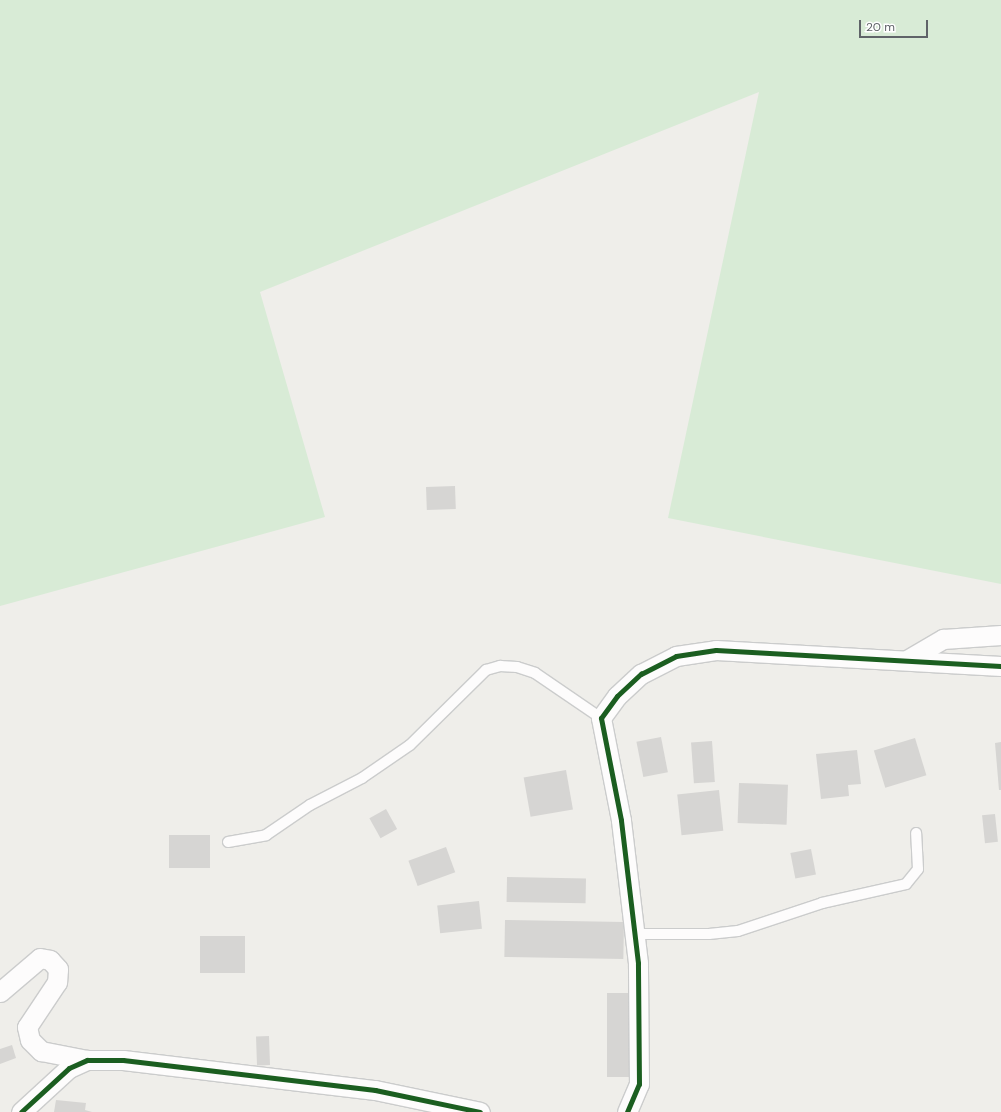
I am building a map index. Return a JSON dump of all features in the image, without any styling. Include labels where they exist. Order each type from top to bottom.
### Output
[{"type":"street","points":[[907,660],[943,639],[1001,634]]},
{"type":"street","points":[[628,1112],[639,1084],[640,1018],[634,934],[621,820],[601,718],[617,696],[641,674],[676,656],[716,650],[1001,666]]},
{"type":"street","points":[[0,992],[40,958],[50,960],[58,969],[57,982],[26,1027],[30,1040],[41,1051],[86,1060],[122,1060],[206,1068],[375,1090],[480,1112]]},
{"type":"street","points":[[21,1112],[69,1068],[86,1060]]},
{"type":"lane","points":[[228,842],[266,835],[310,805],[368,773],[410,745],[486,670],[500,666],[517,666],[535,673],[601,718]]},
{"type":"lane","points":[[634,934],[708,934],[738,931],[822,903],[906,884],[918,869],[916,833]]},
{"type":"green space","points":[[0,0],[1001,0],[1001,584],[668,518],[759,92],[260,292],[325,517],[0,606]]},
{"type":"building","points":[[455,486],[456,509],[427,510],[426,487]]},
{"type":"building","points":[[661,737],[668,772],[643,777],[636,742]]},
{"type":"building","points":[[915,738],[926,775],[885,788],[874,751]]},
{"type":"building","points":[[712,741],[715,782],[694,783],[691,742]]},
{"type":"building","points":[[1001,742],[1001,790],[999,790],[995,743]]},
{"type":"building","points":[[857,750],[861,784],[848,785],[849,796],[821,799],[816,754]]},
{"type":"building","points":[[566,770],[573,809],[531,817],[524,777]]},
{"type":"building","points":[[739,783],[788,785],[787,825],[738,823]]},
{"type":"building","points":[[719,790],[723,831],[682,835],[677,794]]},
{"type":"building","points":[[386,809],[397,829],[381,838],[369,818]]},
{"type":"building","points":[[995,814],[998,842],[985,843],[982,815]]},
{"type":"building","points":[[169,835],[210,835],[210,868],[169,868]]},
{"type":"building","points":[[446,847],[455,872],[418,886],[408,861]]},
{"type":"building","points":[[811,849],[816,875],[795,879],[790,853]]},
{"type":"building","points":[[507,877],[586,878],[586,903],[507,902]]},
{"type":"building","points":[[479,901],[482,929],[440,933],[437,905]]},
{"type":"building","points":[[505,920],[624,922],[623,959],[504,957]]},
{"type":"building","points":[[200,936],[245,936],[245,973],[200,973]]},
{"type":"building","points":[[607,993],[631,993],[631,1077],[607,1077]]},
{"type":"building","points":[[256,1036],[269,1036],[270,1065],[257,1065]]},
{"type":"building","points":[[12,1045],[16,1058],[0,1064],[0,1049]]},
{"type":"building","points":[[56,1100],[86,1103],[85,1110],[92,1112],[54,1112]]},
{"type":"cycle path","points":[[627,1112],[639,1084],[638,963],[621,820],[601,718],[617,696],[641,674],[676,656],[716,650],[1001,666]]},
{"type":"cycle path","points":[[21,1112],[69,1068],[87,1060],[123,1060],[375,1090],[480,1112]]}]
